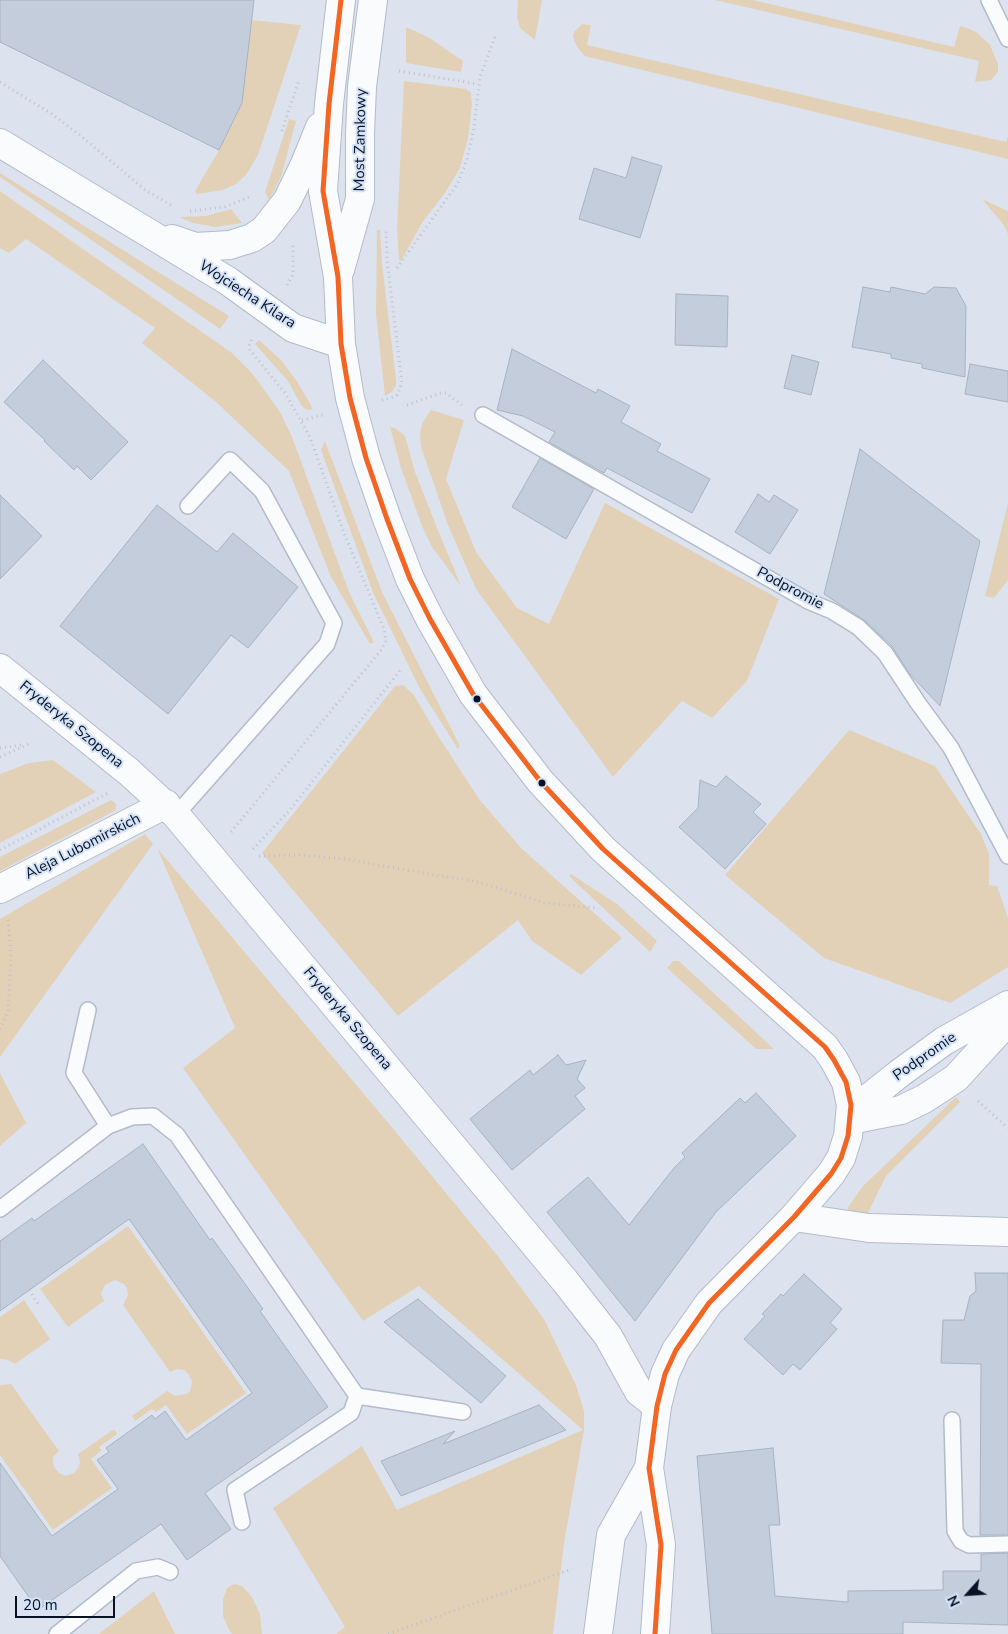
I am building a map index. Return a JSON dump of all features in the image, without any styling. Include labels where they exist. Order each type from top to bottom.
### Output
[{"type":"street","name":"Most Zamkowy","points":[[338,277],[360,198],[362,87],[373,0]]},
{"type":"street","name":"Most Zamkowy","points":[[340,12],[329,104],[323,191],[338,277],[341,344]]},
{"type":"street","name":"Wojciecha Kilara","points":[[133,225],[195,247],[230,245],[252,238],[264,230],[287,201],[305,164],[329,104]]},
{"type":"street","name":"Wojciecha Kilara","points":[[0,143],[228,281],[293,328],[341,344]]},
{"type":"street","points":[[341,344],[353,407],[366,458],[387,519],[410,579],[430,619],[473,694],[540,782],[602,849],[825,1047],[846,1082],[851,1105],[848,1136],[841,1158],[818,1190],[794,1217],[709,1303],[676,1350],[664,1374],[657,1406],[648,1468],[661,1545],[655,1634]]},
{"type":"street","name":"Fryderyka Szopena","points":[[0,668],[171,809],[565,1281],[608,1336],[639,1392],[657,1406]]},
{"type":"street","name":"Aleja Lubomirskich","points":[[3,888],[171,809]]},
{"type":"street","name":"Podpromie","points":[[850,1120],[871,1096],[944,1041],[1008,1005]]},
{"type":"street","name":"Podpromie","points":[[850,1120],[901,1110],[924,1099],[961,1074],[1008,1021]]},
{"type":"street","points":[[794,1217],[869,1228],[1008,1232]]},
{"type":"street","points":[[598,1634],[611,1535],[648,1468]]},
{"type":"lane","points":[[989,0],[1008,39]]},
{"type":"lane","name":"Podpromie","points":[[483,415],[808,601],[832,611],[858,627],[885,653],[951,748],[1008,856]]},
{"type":"lane","points":[[171,809],[327,644],[334,623],[262,491],[230,460],[188,506]]},
{"type":"lane","points":[[88,1010],[74,1073],[108,1126]]},
{"type":"lane","points":[[0,1209],[108,1126],[132,1117],[153,1116],[176,1135],[357,1396],[462,1412]]},
{"type":"lane","points":[[242,1522],[235,1490],[351,1413],[357,1396]]},
{"type":"lane","points":[[952,1420],[955,1531],[961,1541],[969,1545],[1008,1544]]},
{"type":"lane","points":[[57,1634],[136,1571],[158,1567],[170,1572]]},
{"type":"path","points":[[397,268],[458,183],[467,159],[474,128],[478,84],[496,34]]},
{"type":"path","points":[[399,71],[478,84]]},
{"type":"path","points":[[280,139],[300,76]]},
{"type":"path","points":[[0,82],[52,114],[144,189],[181,210]]},
{"type":"path","points":[[189,210],[225,207],[256,194]]},
{"type":"path","points":[[302,420],[393,398],[400,391],[402,382],[387,260],[385,222]]},
{"type":"path","points":[[407,405],[441,393],[446,394]]},
{"type":"path","points":[[253,849],[289,811],[402,668]]},
{"type":"path","points":[[0,757],[31,743]]},
{"type":"path","points":[[0,748],[25,745]]},
{"type":"path","points":[[0,850],[110,792]]},
{"type":"path","points":[[259,856],[300,855],[345,859],[474,881],[545,903],[597,908]]},
{"type":"path","points":[[0,1029],[8,1011],[11,956],[3,888]]},
{"type":"path","points":[[974,1097],[1008,1128]]},
{"type":"path","points":[[29,1290],[39,1306]]},
{"type":"path","points":[[388,1634],[572,1569]]},
{"type":"shaded area","points":[[518,0],[542,0],[535,40],[520,28],[517,18]]},
{"type":"shaded area","points":[[715,0],[753,0],[954,47],[960,26],[976,32],[990,45],[998,64],[998,72],[991,80],[975,82],[979,61]]},
{"type":"shaded area","points":[[251,20],[301,25],[258,155],[246,175],[236,184],[223,190],[197,194],[195,191],[219,150],[242,103]]},
{"type":"shaded area","points":[[582,24],[591,25],[587,45],[1006,142],[1008,136],[1008,159],[585,56],[577,47],[573,37],[574,32]]},
{"type":"shaded area","points":[[406,27],[428,37],[463,61],[461,72],[406,63]]},
{"type":"shaded area","points":[[404,81],[466,89],[471,93],[472,105],[468,138],[460,168],[445,193],[422,223],[401,261],[399,260],[397,229]]},
{"type":"shaded area","points":[[289,119],[296,121],[281,177],[269,200],[265,192]]},
{"type":"shaded area","points":[[0,173],[229,316],[220,329],[0,177]]},
{"type":"shaded area","points":[[0,191],[232,353],[252,373],[280,412],[292,437],[349,592],[374,642],[370,644],[331,577],[289,471],[215,401],[142,343],[155,328],[26,239],[9,253],[0,248]]},
{"type":"shaded area","points":[[982,199],[1008,211],[1008,234],[1003,224]]},
{"type":"shaded area","points":[[231,209],[242,223],[215,227],[193,223],[179,217],[206,216]]},
{"type":"shaded area","points":[[377,230],[380,230],[382,264],[396,379],[396,385],[392,392],[385,396],[376,314]]},
{"type":"shaded area","points":[[259,340],[281,360],[296,380],[312,410],[305,409],[301,405],[288,381],[255,344]]},
{"type":"shaded area","points":[[431,410],[464,420],[446,479],[476,552],[517,608],[549,624],[605,503],[779,599],[747,681],[712,718],[682,701],[613,777],[476,589],[448,525],[421,447],[420,433],[423,422]]},
{"type":"shaded area","points":[[390,427],[395,428],[405,436],[415,472],[461,586],[432,547],[422,526],[401,468]]},
{"type":"shaded area","points":[[325,441],[382,592],[460,746],[458,749],[420,689],[374,595],[321,450]]},
{"type":"shaded area","points":[[1008,503],[1008,580],[994,598],[985,596]]},
{"type":"shaded area","points":[[403,685],[414,695],[479,799],[522,849],[622,938],[581,975],[532,941],[518,920],[398,1016],[262,853],[395,686]]},
{"type":"shaded area","points":[[849,730],[935,766],[981,834],[989,854],[989,885],[997,886],[1008,918],[1008,967],[950,1003],[824,958],[725,875]]},
{"type":"shaded area","points":[[53,760],[96,792],[0,843],[0,774],[29,763]]},
{"type":"shaded area","points":[[111,800],[116,804],[116,810],[0,871],[0,857]]},
{"type":"shaded area","points":[[145,834],[153,844],[0,1057],[0,919]]},
{"type":"shaded area","points":[[157,848],[497,1255],[544,1319],[576,1385],[584,1411],[584,1430],[564,1543],[553,1634],[336,1634],[345,1627],[273,1508],[362,1446],[397,1510],[583,1430],[419,1286],[363,1321],[183,1068],[235,1028]]},
{"type":"shaded area","points":[[571,874],[617,904],[657,941],[650,952],[569,876]]},
{"type":"shaded area","points":[[673,961],[679,961],[774,1049],[756,1049],[667,968]]},
{"type":"shaded area","points":[[0,1073],[26,1123],[0,1146]]},
{"type":"shaded area","points":[[956,1097],[960,1102],[886,1176],[866,1217],[849,1214],[848,1207],[862,1187]]},
{"type":"shaded area","points":[[128,1226],[246,1393],[187,1434],[166,1405],[156,1412],[152,1409],[135,1421],[132,1416],[167,1391],[175,1396],[187,1394],[190,1391],[192,1382],[184,1370],[177,1369],[170,1372],[123,1305],[128,1295],[124,1284],[115,1280],[105,1285],[101,1294],[104,1301],[68,1327],[40,1289]]},
{"type":"shaded area","points":[[24,1300],[50,1339],[15,1364],[8,1360],[0,1359],[0,1317]]},
{"type":"shaded area","points":[[11,1384],[59,1451],[53,1457],[53,1461],[54,1467],[59,1473],[66,1476],[74,1473],[79,1467],[78,1454],[114,1429],[117,1434],[99,1447],[102,1450],[91,1459],[112,1488],[53,1530],[0,1455],[0,1385]]},
{"type":"shaded area","points":[[234,1584],[242,1586],[252,1597],[260,1614],[262,1634],[232,1634],[229,1630],[223,1616],[223,1599],[227,1588]]},
{"type":"shaded area","points":[[154,1591],[175,1634],[99,1634]]},
{"type":"building","points":[[0,0],[254,0],[242,103],[219,150],[0,42]]},
{"type":"building","points":[[632,157],[662,166],[640,238],[579,219],[594,168],[626,178]]},
{"type":"building","points":[[863,287],[890,292],[891,287],[925,294],[934,287],[956,288],[966,306],[965,377],[922,368],[922,364],[891,358],[891,354],[852,347]]},
{"type":"building","points":[[676,294],[728,296],[727,347],[675,345]]},
{"type":"building","points":[[512,349],[596,393],[598,389],[630,406],[621,422],[661,444],[657,451],[710,479],[692,513],[607,468],[604,473],[549,442],[555,432],[523,416],[497,410]]},
{"type":"building","points":[[792,355],[819,362],[811,395],[784,388]]},
{"type":"building","points":[[43,360],[128,442],[91,480],[77,466],[74,470],[4,402]]},
{"type":"building","points":[[970,364],[1008,371],[1008,402],[965,394]]},
{"type":"building","points":[[860,449],[980,541],[940,706],[909,673],[892,646],[864,620],[824,594]]},
{"type":"building","points":[[540,458],[594,489],[566,539],[512,507]]},
{"type":"building","points":[[758,494],[769,502],[774,495],[798,510],[770,554],[735,532]]},
{"type":"building","points":[[0,495],[42,536],[0,579]]},
{"type":"building","points":[[157,505],[217,552],[233,533],[298,587],[248,648],[231,635],[168,714],[60,626]]},
{"type":"building","points":[[726,776],[761,804],[753,812],[766,824],[725,869],[679,827],[698,808],[700,780],[716,787]]},
{"type":"building","points":[[558,1055],[566,1065],[586,1060],[577,1079],[585,1088],[575,1096],[585,1109],[512,1170],[470,1119],[530,1070],[533,1075]]},
{"type":"building","points":[[756,1093],[796,1136],[716,1212],[635,1321],[547,1212],[588,1177],[629,1225],[685,1157],[682,1153],[740,1098],[745,1103]]},
{"type":"building","points":[[143,1144],[210,1240],[212,1238],[263,1309],[260,1311],[328,1407],[205,1493],[231,1529],[187,1560],[161,1524],[38,1610],[0,1556],[0,1463],[52,1536],[118,1489],[97,1460],[109,1452],[106,1448],[152,1415],[155,1419],[165,1411],[186,1440],[252,1393],[129,1219],[0,1311],[0,1241],[32,1218],[34,1221]]},
{"type":"building","points":[[975,1273],[1008,1273],[1008,1535],[980,1535],[981,1364],[941,1363],[943,1320],[964,1320],[970,1296],[976,1291]]},
{"type":"building","points":[[804,1274],[842,1309],[830,1323],[837,1329],[800,1370],[793,1364],[783,1375],[744,1339],[765,1316],[762,1314]]},
{"type":"building","points":[[418,1299],[506,1376],[481,1403],[384,1322]]},
{"type":"building","points":[[539,1405],[566,1430],[401,1496],[381,1461],[455,1431],[443,1444]]},
{"type":"building","points":[[773,1448],[780,1525],[769,1525],[775,1596],[848,1602],[848,1591],[943,1590],[943,1571],[981,1571],[981,1554],[1008,1553],[1008,1625],[903,1622],[903,1634],[712,1634],[697,1456]]},
{"type":"transit line","points":[[341,0],[329,104],[323,191],[338,277],[341,344],[350,398],[366,458],[410,579],[430,619],[473,694],[540,781],[603,849],[825,1047],[846,1082],[851,1105],[848,1136],[841,1158],[831,1174],[794,1217],[709,1303],[676,1350],[665,1374],[657,1406],[649,1468],[661,1545],[655,1634]]}]
